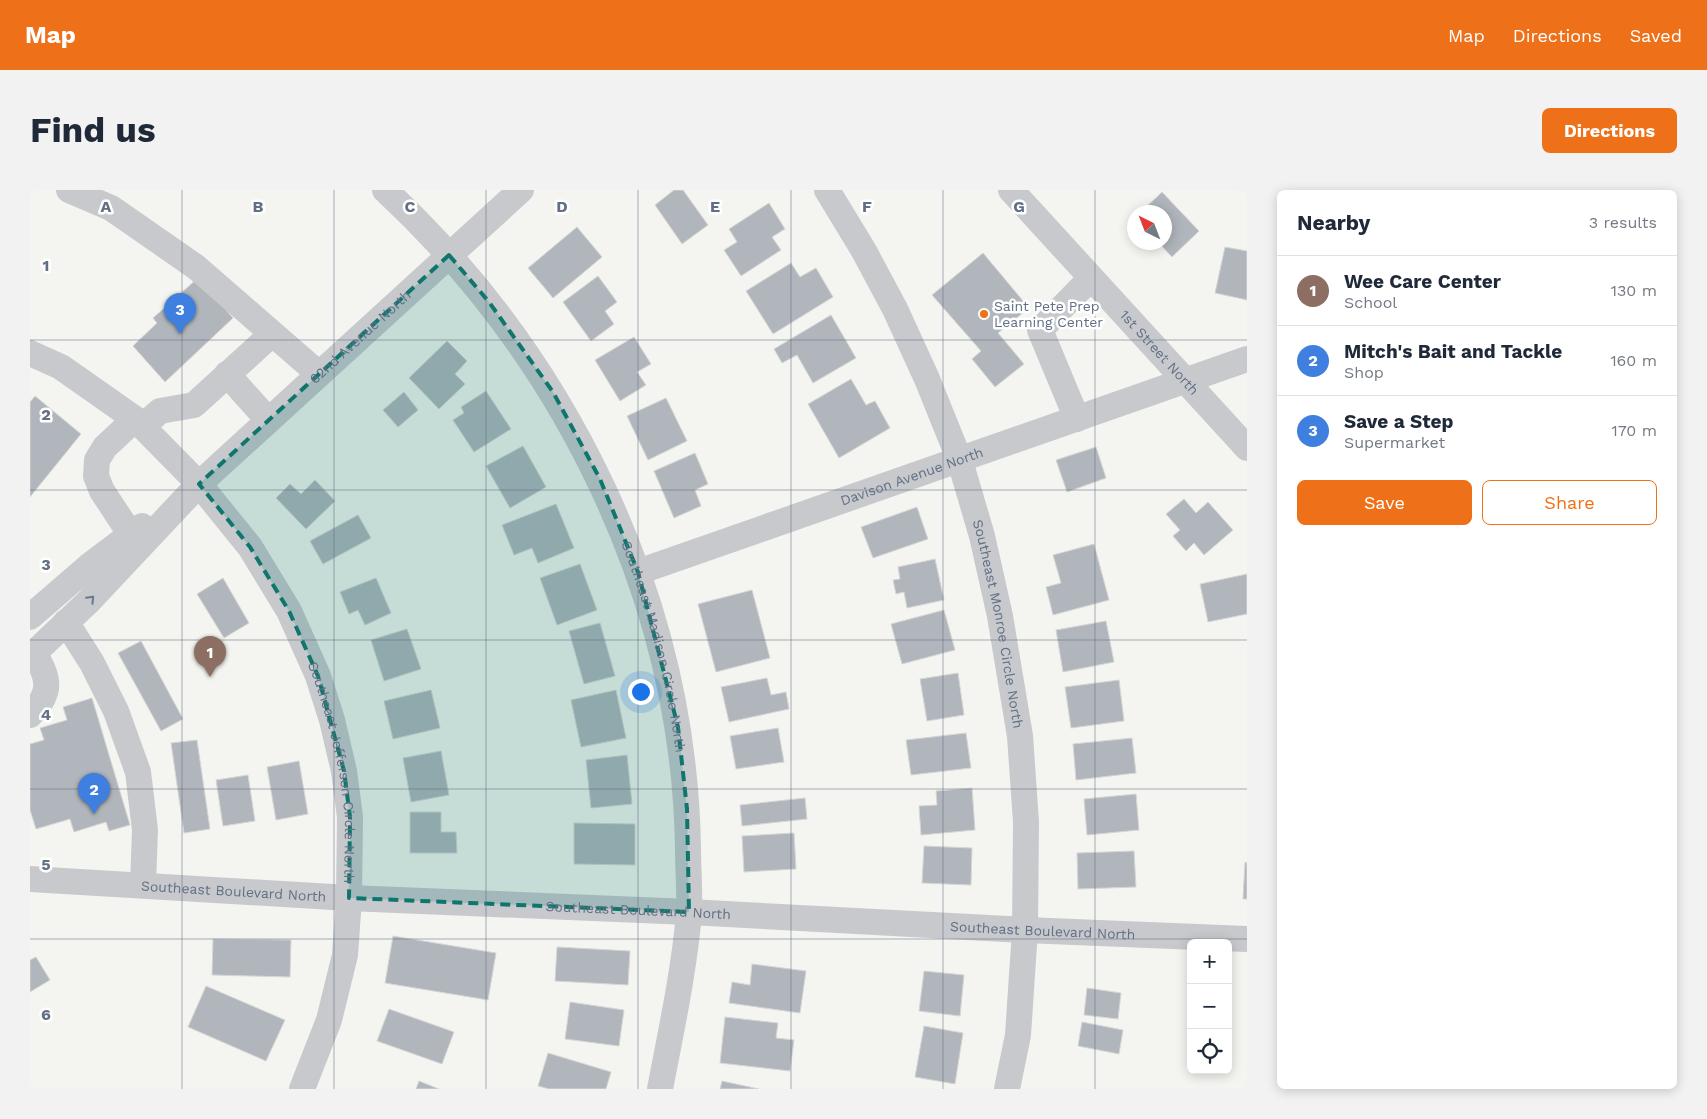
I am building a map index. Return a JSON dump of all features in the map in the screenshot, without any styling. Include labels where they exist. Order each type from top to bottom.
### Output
[{"type":"street","points":[[69,190],[111,208],[196,268],[319,374]]},
{"type":"street","name":"Southeast Madison Circle North","points":[[386,190],[449,255],[489,302],[552,392],[600,479],[638,572],[661,651],[678,727],[687,809],[689,912],[675,1010],[660,1089]]},
{"type":"street","name":"62nd Avenue North","points":[[32,655],[88,601],[198,484],[521,190]]},
{"type":"street","name":"Southeast Monroe Circle North","points":[[827,190],[896,309],[960,460],[982,536],[1000,616],[1020,736],[1026,822],[1025,930],[1018,1035],[1008,1089]]},
{"type":"street","name":"1st Street North","points":[[1011,190],[1247,448]]},
{"type":"street","points":[[1077,419],[1040,330],[1091,278]]},
{"type":"street","points":[[131,535],[102,491],[96,476],[97,460],[105,446],[139,422],[160,411],[194,405],[272,334]]},
{"type":"street","name":"Southeast Jefferson Circle North","points":[[30,353],[61,367],[139,422],[198,484],[250,547],[289,611],[318,676],[332,720],[344,771],[350,817],[349,898],[343,964],[329,1020],[302,1089]]},
{"type":"street","name":"Davison Avenue North","points":[[638,572],[1247,359]]},
{"type":"street","points":[[227,374],[268,420]]},
{"type":"street","name":"62nd Avenue North","points":[[30,617],[89,566],[198,484]]},
{"type":"street","points":[[66,622],[92,663],[116,711],[138,772],[146,830],[142,885]]},
{"type":"street","points":[[30,715],[36,710],[46,692],[46,673],[32,655]]},
{"type":"street","name":"Southeast Boulevard North","points":[[30,879],[349,898],[689,912],[1025,930],[1247,939]]},
{"type":"highlighted area","points":[[449,255],[489,302],[553,392],[600,479],[638,572],[678,727],[687,809],[689,912],[349,898],[350,817],[344,771],[318,676],[289,611],[250,547],[199,484]]},
{"type":"building","points":[[674,190],[683,190],[708,225],[682,244],[655,205]]},
{"type":"building","points":[[1162,192],[1199,231],[1172,257],[1165,250],[1172,250],[1172,205],[1148,205]]},
{"type":"building","points":[[769,203],[785,229],[772,237],[781,250],[741,276],[724,250],[737,242],[729,229]]},
{"type":"building","points":[[577,227],[602,257],[553,298],[528,268]]},
{"type":"building","points":[[1225,247],[1247,251],[1247,300],[1215,293]]},
{"type":"building","points":[[983,253],[1029,308],[998,333],[1024,364],[995,387],[972,359],[981,351],[932,295]]},
{"type":"building","points":[[791,263],[800,277],[816,268],[833,297],[773,334],[746,291]]},
{"type":"building","points":[[598,276],[617,302],[605,311],[614,324],[591,341],[563,302]]},
{"type":"building","points":[[198,278],[233,318],[165,382],[133,346],[157,323],[153,318]]},
{"type":"building","points":[[831,315],[856,358],[813,383],[797,355],[782,363],[774,349]]},
{"type":"building","points":[[634,337],[651,364],[637,372],[646,385],[620,401],[595,360]]},
{"type":"building","points":[[447,341],[467,361],[455,374],[465,384],[439,409],[409,378]]},
{"type":"building","points":[[851,379],[866,405],[875,401],[890,428],[839,458],[808,404]]},
{"type":"building","points":[[486,391],[511,429],[474,452],[453,420],[464,413],[461,407]]},
{"type":"building","points":[[404,392],[418,410],[398,427],[383,410]]},
{"type":"building","points":[[35,396],[81,434],[30,497],[30,402]]},
{"type":"building","points":[[666,398],[687,441],[648,460],[627,416]]},
{"type":"building","points":[[523,446],[546,487],[510,508],[486,466]]},
{"type":"building","points":[[1096,447],[1106,478],[1067,492],[1056,460]]},
{"type":"building","points":[[695,453],[708,484],[695,490],[701,506],[674,518],[654,471]]},
{"type":"building","points":[[315,480],[335,501],[306,529],[276,498],[290,484],[301,494]]},
{"type":"building","points":[[1184,499],[1196,513],[1208,502],[1233,530],[1204,555],[1194,543],[1186,551],[1173,536],[1180,530],[1166,514]]},
{"type":"building","points":[[556,504],[574,548],[538,563],[532,548],[514,555],[502,525]]},
{"type":"building","points":[[917,507],[928,539],[873,558],[861,527]]},
{"type":"building","points":[[358,515],[371,538],[323,564],[310,541]]},
{"type":"building","points":[[1094,544],[1109,600],[1053,615],[1046,587],[1061,583],[1053,555]]},
{"type":"building","points":[[935,559],[944,600],[907,608],[904,592],[896,594],[893,580],[900,579],[898,567]]},
{"type":"building","points":[[580,564],[597,610],[557,625],[540,578]]},
{"type":"building","points":[[1247,574],[1247,614],[1208,622],[1200,584]]},
{"type":"building","points":[[223,578],[249,623],[224,638],[197,594]]},
{"type":"building","points":[[376,578],[391,613],[365,625],[358,610],[349,614],[340,592]]},
{"type":"building","points":[[752,590],[770,658],[716,672],[698,604]]},
{"type":"building","points":[[944,610],[955,650],[902,664],[891,624]]},
{"type":"building","points":[[1106,621],[1114,662],[1063,672],[1056,630]]},
{"type":"building","points":[[600,623],[615,676],[584,684],[569,631]]},
{"type":"building","points":[[407,629],[421,669],[384,681],[371,640]]},
{"type":"building","points":[[141,641],[183,719],[161,731],[118,653]]},
{"type":"building","points":[[958,673],[964,715],[927,721],[920,679]]},
{"type":"building","points":[[767,678],[771,695],[786,692],[789,709],[729,722],[721,687]]},
{"type":"building","points":[[1119,680],[1124,721],[1071,728],[1065,687]]},
{"type":"building","points":[[431,690],[440,728],[393,739],[384,701]]},
{"type":"building","points":[[616,690],[626,738],[581,747],[571,700]]},
{"type":"building","points":[[92,698],[130,825],[109,831],[106,822],[74,832],[70,819],[36,829],[30,810],[30,744],[44,740],[40,728],[67,720],[63,707]]},
{"type":"building","points":[[778,728],[784,762],[736,769],[730,736]]},
{"type":"building","points":[[966,733],[971,768],[911,775],[906,740]]},
{"type":"building","points":[[1132,738],[1136,773],[1076,780],[1073,744]]},
{"type":"building","points":[[197,740],[210,829],[184,833],[171,743]]},
{"type":"building","points":[[441,751],[449,795],[411,802],[403,758]]},
{"type":"building","points":[[627,755],[632,804],[591,808],[586,760]]},
{"type":"building","points":[[299,761],[308,814],[276,820],[267,767]]},
{"type":"building","points":[[248,775],[255,821],[223,826],[216,780]]},
{"type":"building","points":[[972,788],[975,830],[921,835],[919,806],[937,805],[936,791]]},
{"type":"building","points":[[1136,794],[1139,830],[1087,835],[1084,799]]},
{"type":"building","points":[[805,798],[807,819],[742,826],[740,805]]},
{"type":"building","points":[[410,812],[441,812],[441,832],[456,832],[457,853],[410,853]]},
{"type":"building","points":[[574,823],[635,824],[635,865],[574,864]]},
{"type":"building","points":[[794,833],[796,869],[744,872],[742,836]]},
{"type":"building","points":[[924,846],[972,848],[971,885],[922,883]]},
{"type":"building","points":[[1134,851],[1136,887],[1078,889],[1077,853]]},
{"type":"building","points":[[1245,862],[1247,863],[1247,899],[1243,899]]},
{"type":"building","points":[[393,936],[496,953],[488,1000],[385,983]]},
{"type":"building","points":[[213,939],[291,940],[290,977],[212,975]]},
{"type":"building","points":[[557,947],[630,951],[628,985],[555,981]]},
{"type":"building","points":[[36,957],[50,980],[30,992],[30,960]]},
{"type":"building","points":[[752,964],[806,971],[800,1013],[729,1003],[732,982],[750,985]]},
{"type":"building","points":[[924,971],[964,975],[960,1016],[919,1011]]},
{"type":"building","points":[[206,986],[285,1020],[266,1061],[188,1027]]},
{"type":"building","points":[[1087,988],[1121,993],[1118,1019],[1084,1015]]},
{"type":"building","points":[[570,1002],[624,1010],[619,1046],[565,1039]]},
{"type":"building","points":[[389,1009],[454,1032],[442,1064],[377,1041]]},
{"type":"building","points":[[725,1017],[778,1023],[776,1038],[794,1040],[790,1071],[720,1063]]},
{"type":"building","points":[[1082,1022],[1123,1030],[1119,1054],[1078,1046]]},
{"type":"building","points":[[924,1026],[963,1033],[955,1084],[915,1077]]},
{"type":"building","points":[[548,1053],[611,1072],[606,1089],[549,1089],[538,1086]]},
{"type":"building","points":[[419,1081],[439,1089],[416,1089]]},
{"type":"building","points":[[722,1081],[759,1089],[720,1089]]},
{"type":"place","name":"Saint Pete Prep Learning Center","points":[[984,314]]},
{"type":"place","name":"Save a Step","points":[[180,334]]},
{"type":"place","name":"Wee Care Center","points":[[210,677]]},
{"type":"place","name":"Mitch's Bait and Tackle","points":[[94,814]]}]
